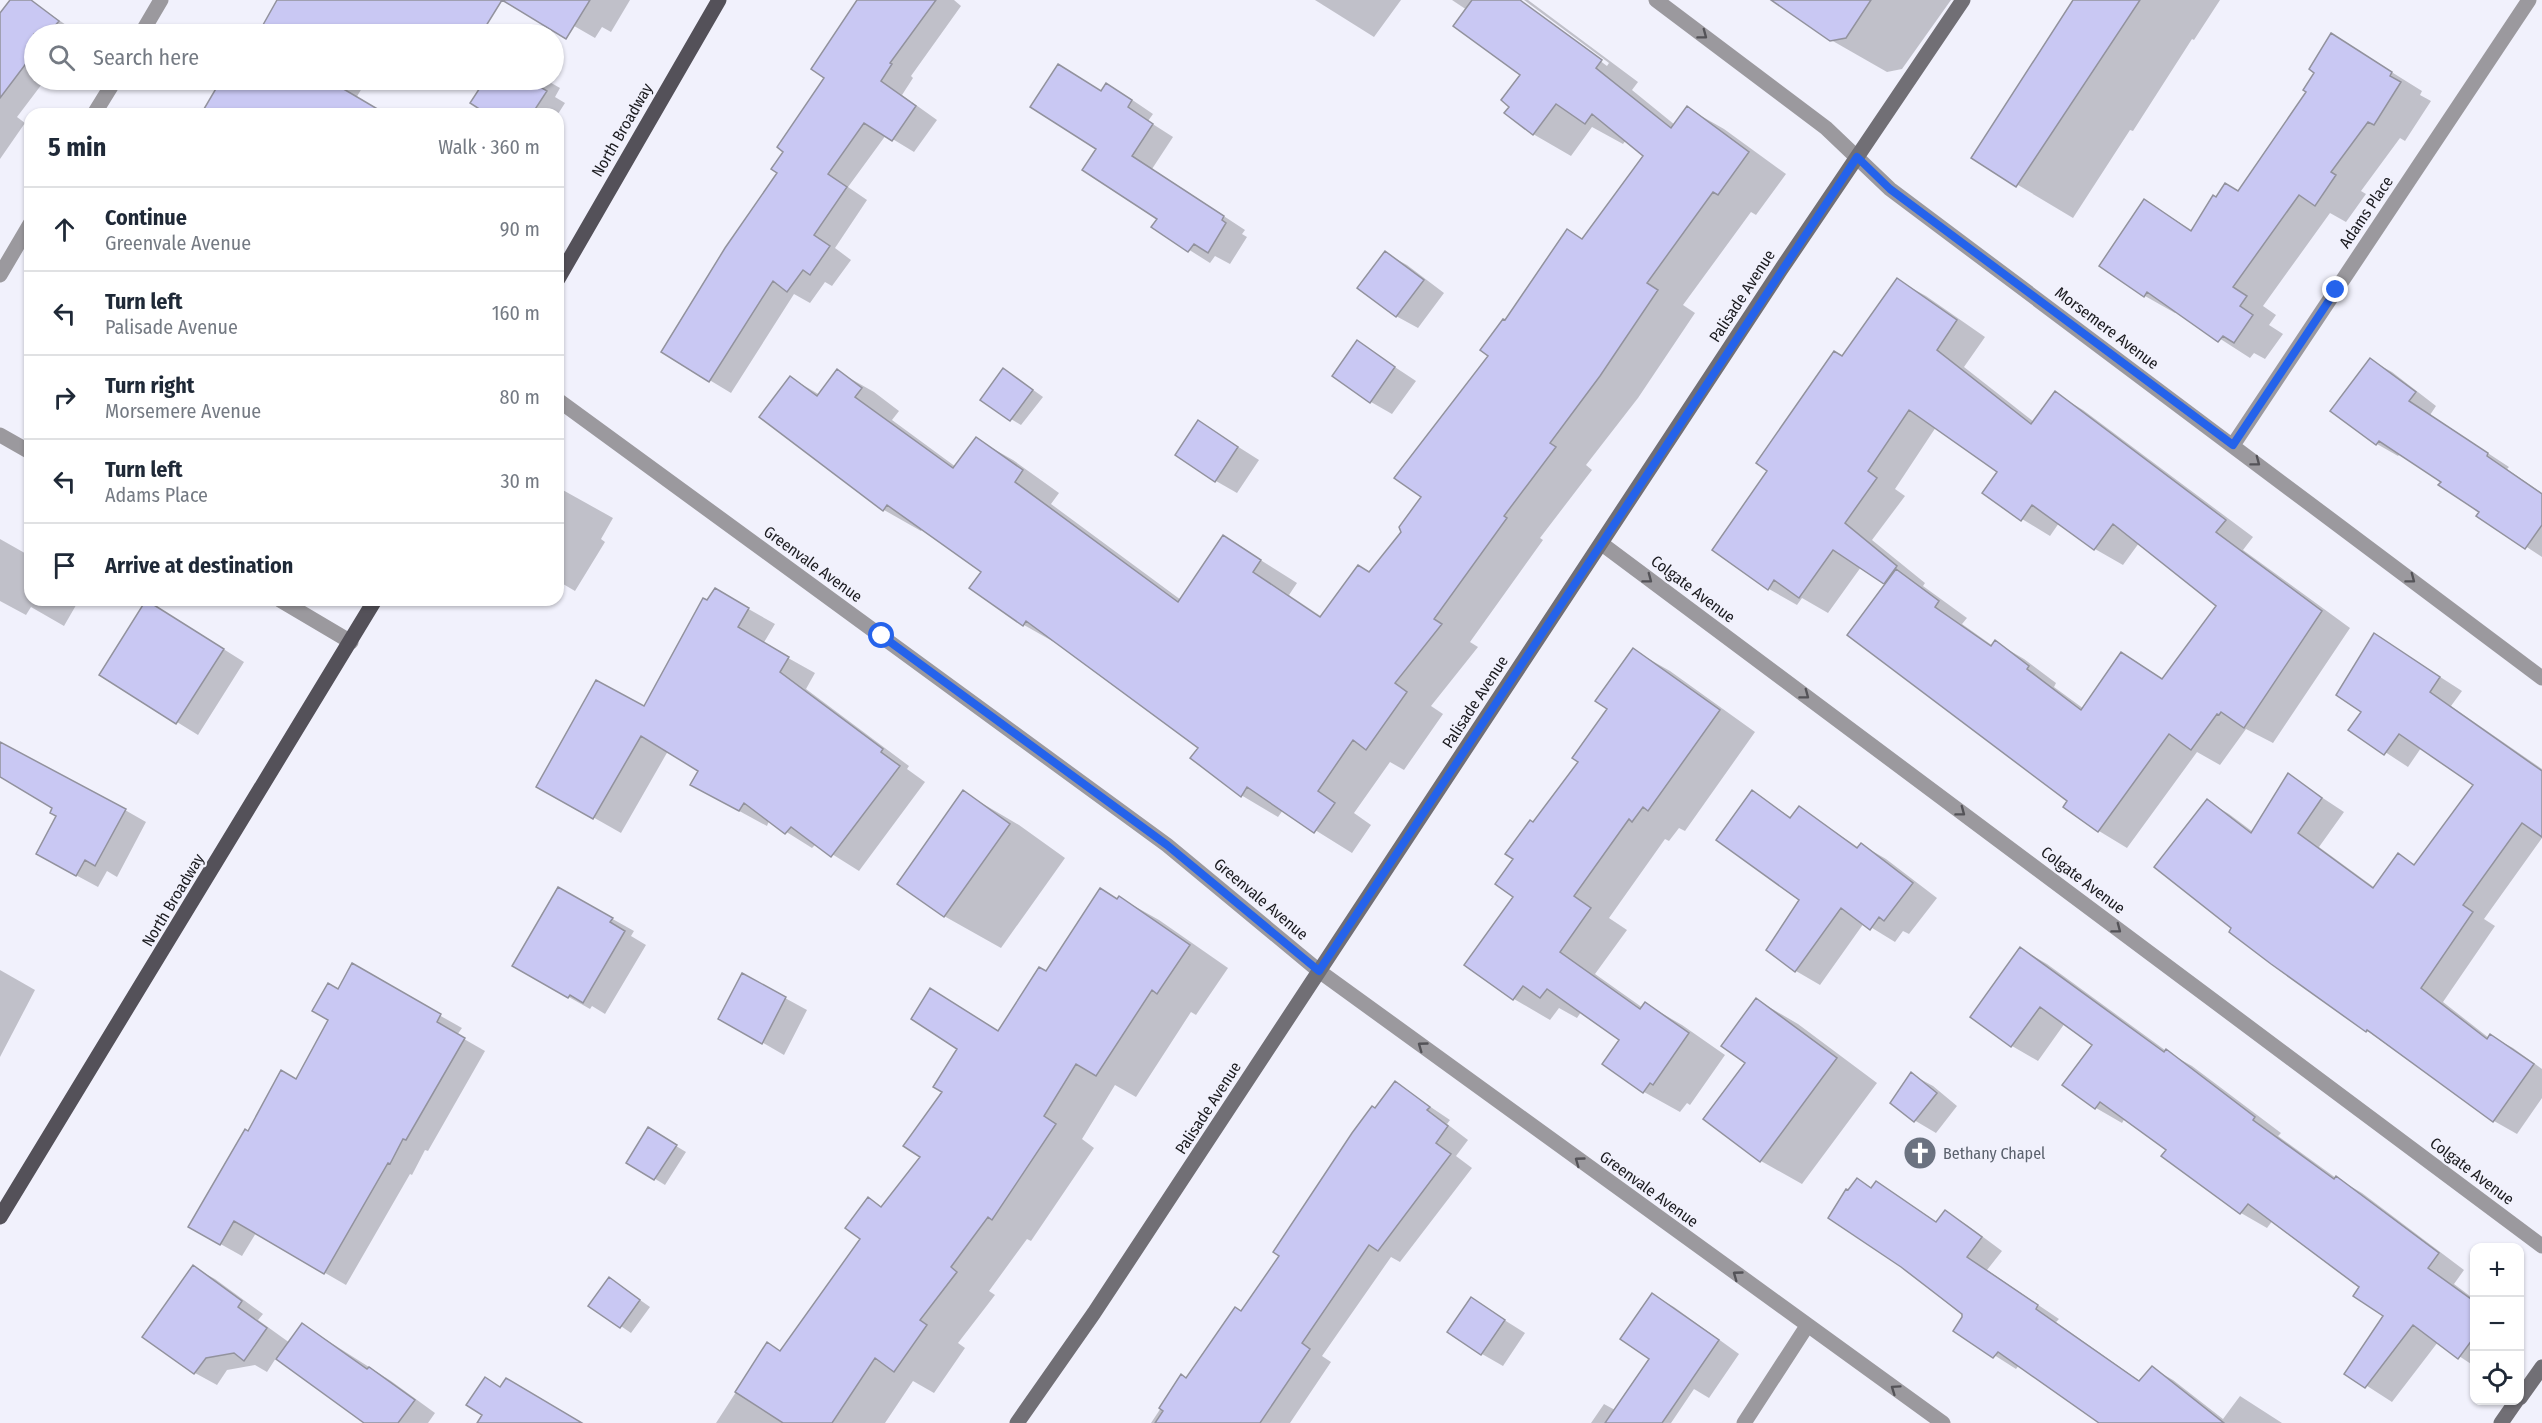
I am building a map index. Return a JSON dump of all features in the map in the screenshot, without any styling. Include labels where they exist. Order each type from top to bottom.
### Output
[{"type":"main road","name":"North Broadway","points":[[564,269],[719,0]]},
{"type":"main road","name":"North Broadway","points":[[0,1217],[372,606]]},
{"type":"street","points":[[147,24],[161,0]]},
{"type":"street","name":"Morsemere Avenue","points":[[1656,0],[1826,128],[1890,189],[2542,678]]},
{"type":"street","name":"Palisade Avenue","points":[[1017,1423],[1094,1313],[1963,0]]},
{"type":"street","name":"Adams Place","points":[[2233,445],[2529,0]]},
{"type":"street","points":[[98,108],[109,90]]},
{"type":"street","points":[[0,275],[24,234]]},
{"type":"street","name":"Greenvale Avenue","points":[[564,404],[1167,845],[1319,971],[1943,1423]]},
{"type":"street","points":[[0,435],[24,449]]},
{"type":"street","name":"Colgate Avenue","points":[[1602,544],[2542,1246]]},
{"type":"street","points":[[290,606],[351,642]]},
{"type":"street","points":[[1744,1423],[1807,1326]]},
{"type":"street","points":[[2524,1391],[2542,1367]]},
{"type":"street","points":[[2501,1423],[2514,1405]]},
{"type":"building","points":[[10,0],[31,0],[59,21],[56,24],[24,24],[24,66],[0,98],[0,13]]},
{"type":"building","points":[[277,0],[502,0],[487,24],[264,24]]},
{"type":"building","points":[[502,0],[590,0],[566,39],[564,38],[564,24],[541,24]]},
{"type":"building","points":[[857,0],[936,0],[890,63],[892,64],[881,81],[916,106],[892,141],[864,123],[828,174],[847,187],[814,235],[830,246],[810,275],[803,270],[787,292],[773,281],[709,382],[661,352],[725,248],[777,173],[771,169],[783,152],[777,147],[824,78],[811,69]]},
{"type":"building","points":[[1472,0],[1520,0],[1602,60],[1596,68],[1671,128],[1687,106],[1749,152],[1718,195],[1713,192],[1647,283],[1658,290],[1600,376],[1550,443],[1556,447],[1504,516],[1507,518],[1434,619],[1442,624],[1395,683],[1407,692],[1366,750],[1353,740],[1318,791],[1335,803],[1314,833],[1247,787],[1241,797],[1190,758],[1198,748],[1026,621],[1023,626],[969,588],[981,572],[887,505],[883,511],[759,417],[790,376],[817,396],[837,369],[862,388],[855,397],[953,468],[976,437],[1023,470],[1015,482],[1178,602],[1223,535],[1261,560],[1253,572],[1320,617],[1358,565],[1369,572],[1401,532],[1399,527],[1421,497],[1394,478],[1488,356],[1480,350],[1503,319],[1505,320],[1567,229],[1582,239],[1643,156],[1592,114],[1585,124],[1556,104],[1533,135],[1504,113],[1509,107],[1501,100],[1520,75],[1453,26]]},
{"type":"building","points":[[1771,0],[1871,0],[1846,38],[1830,41]]},
{"type":"building","points":[[2073,0],[2140,0],[2016,187],[1971,158]]},
{"type":"building","points":[[2331,33],[2392,72],[2390,76],[2401,82],[2374,125],[2368,122],[2331,172],[2336,175],[2315,206],[2299,195],[2233,287],[2247,296],[2240,306],[2253,315],[2234,343],[2223,336],[2218,342],[2147,292],[2144,297],[2099,266],[2144,199],[2191,231],[2213,195],[2216,197],[2225,183],[2238,191],[2306,92],[2303,90],[2314,73],[2309,69]]},
{"type":"building","points":[[1058,64],[1101,91],[1106,83],[1132,100],[1128,107],[1153,124],[1132,156],[1224,216],[1222,220],[1226,223],[1208,253],[1194,244],[1188,252],[1151,227],[1157,219],[1082,170],[1096,149],[1030,107]]},
{"type":"building","points":[[215,90],[345,90],[376,108],[205,108]]},
{"type":"building","points":[[478,90],[547,91],[536,108],[478,108],[470,103]]},
{"type":"building","points":[[1385,251],[1424,280],[1396,317],[1357,288]]},
{"type":"building","points":[[1897,278],[1957,320],[1937,350],[2031,424],[2055,391],[2226,520],[2216,532],[2322,611],[2244,728],[2221,712],[2217,714],[2191,750],[2169,734],[2098,832],[2063,807],[2067,801],[1847,635],[1896,569],[1939,601],[1935,607],[1991,646],[1995,640],[2029,666],[2027,669],[2081,710],[2121,652],[2162,679],[2216,606],[2113,524],[2094,550],[2032,505],[2021,521],[1982,493],[1997,472],[1909,410],[1868,471],[1877,478],[1845,523],[1897,566],[1884,584],[1833,550],[1799,598],[1774,580],[1768,590],[1712,550],[1767,471],[1756,463],[1834,351],[1842,356]]},
{"type":"building","points":[[1357,340],[1395,367],[1370,403],[1332,376]]},
{"type":"building","points":[[2370,358],[2416,392],[2409,401],[2488,453],[2487,456],[2542,494],[2542,525],[2525,549],[2476,516],[2479,512],[2438,485],[2441,482],[2379,441],[2376,445],[2330,411]]},
{"type":"building","points":[[1003,368],[1033,390],[1010,421],[980,400]]},
{"type":"building","points":[[1198,420],[1238,447],[1215,482],[1175,455]]},
{"type":"building","points":[[715,588],[749,608],[738,627],[789,657],[780,672],[883,749],[881,752],[900,766],[831,857],[791,827],[785,834],[744,803],[739,811],[690,785],[698,771],[641,736],[593,819],[536,787],[596,680],[644,706],[703,598],[707,600]]},
{"type":"building","points":[[142,606],[156,606],[224,649],[176,724],[99,675]]},
{"type":"building","points":[[2374,633],[2440,677],[2430,692],[2542,771],[2542,837],[2522,823],[2463,905],[2473,912],[2421,988],[2487,1039],[2490,1034],[2534,1064],[2493,1122],[2367,1030],[2366,1032],[2271,964],[2229,932],[2231,928],[2154,867],[2207,799],[2251,833],[2288,773],[2322,798],[2298,833],[2373,888],[2398,853],[2414,865],[2473,785],[2399,734],[2384,755],[2348,730],[2361,712],[2336,695]]},
{"type":"building","points":[[1633,648],[1720,710],[1648,811],[1643,807],[1632,822],[1629,819],[1574,896],[1591,908],[1560,952],[1640,1009],[1645,1002],[1689,1033],[1653,1085],[1650,1083],[1643,1093],[1602,1064],[1619,1040],[1547,989],[1540,998],[1523,986],[1513,1000],[1464,965],[1513,897],[1495,884],[1513,859],[1505,854],[1530,820],[1533,822],[1578,762],[1572,758],[1607,709],[1595,701]]},
{"type":"building","points":[[0,742],[126,809],[95,866],[85,860],[76,876],[36,854],[56,816],[50,813],[52,808],[0,777]]},
{"type":"building","points":[[963,790],[1010,824],[944,917],[897,884]]},
{"type":"building","points":[[1752,790],[1790,818],[1799,806],[1857,848],[1861,843],[1913,883],[1884,921],[1879,917],[1870,930],[1841,908],[1795,972],[1766,950],[1799,900],[1716,840]]},
{"type":"building","points":[[558,887],[613,918],[610,922],[625,931],[583,1003],[570,995],[568,998],[512,966]]},
{"type":"building","points":[[1100,888],[1117,899],[1119,896],[1190,945],[1157,994],[1152,990],[1096,1076],[1076,1064],[1044,1116],[1056,1124],[992,1220],[988,1217],[951,1267],[957,1272],[920,1320],[927,1325],[894,1372],[875,1358],[832,1423],[783,1423],[735,1392],[767,1342],[780,1351],[860,1239],[845,1228],[868,1197],[881,1207],[920,1157],[903,1146],[942,1092],[933,1087],[957,1049],[911,1019],[930,988],[998,1031],[1039,967],[1046,971]]},
{"type":"building","points":[[2020,947],[2164,1052],[2166,1049],[2255,1117],[2253,1120],[2334,1179],[2336,1176],[2439,1253],[2428,1268],[2470,1298],[2470,1343],[2458,1359],[2413,1325],[2365,1388],[2344,1374],[2383,1316],[2353,1296],[2359,1287],[2248,1204],[2240,1214],[2161,1156],[2166,1150],[2100,1102],[2095,1109],[2062,1085],[2092,1045],[2040,1007],[2011,1047],[1970,1017]]},
{"type":"building","points":[[352,963],[441,1014],[437,1022],[465,1038],[406,1140],[403,1139],[390,1164],[388,1163],[324,1274],[234,1221],[220,1245],[188,1227],[245,1129],[248,1131],[281,1070],[296,1079],[328,1020],[312,1011],[328,983],[338,989]]},
{"type":"building","points":[[742,973],[786,997],[762,1044],[718,1019]]},
{"type":"building","points":[[1756,998],[1837,1058],[1760,1162],[1703,1119],[1745,1063],[1721,1046]]},
{"type":"building","points":[[1911,1072],[1937,1093],[1914,1122],[1890,1103]]},
{"type":"building","points":[[1395,1081],[1430,1107],[1427,1110],[1448,1126],[1436,1143],[1451,1154],[1378,1251],[1369,1245],[1302,1343],[1310,1349],[1260,1423],[1155,1423],[1163,1411],[1159,1408],[1181,1374],[1186,1378],[1235,1307],[1241,1311],[1279,1256],[1273,1252],[1352,1133]]},
{"type":"building","points":[[648,1127],[677,1145],[654,1180],[626,1163]]},
{"type":"building","points":[[1857,1178],[1871,1188],[1876,1181],[1936,1222],[1945,1210],[1982,1237],[1967,1257],[2038,1305],[2036,1309],[2139,1381],[2152,1366],[2224,1423],[2099,1423],[1998,1352],[1993,1358],[1953,1331],[1962,1314],[1901,1267],[1828,1218],[1846,1189],[1848,1190]]},
{"type":"building","points":[[193,1265],[242,1301],[238,1307],[267,1328],[244,1361],[234,1353],[206,1358],[194,1374],[142,1337]]},
{"type":"building","points":[[609,1277],[640,1300],[620,1328],[588,1306]]},
{"type":"building","points":[[1652,1293],[1719,1340],[1662,1423],[1605,1423],[1649,1359],[1620,1339]]},
{"type":"building","points":[[1471,1297],[1505,1320],[1481,1355],[1447,1332]]},
{"type":"building","points":[[302,1323],[415,1400],[398,1423],[364,1423],[276,1359]]},
{"type":"building","points":[[485,1377],[500,1387],[506,1378],[582,1423],[477,1423],[482,1415],[466,1405]]},
{"type":"place","name":"Bethany Chapel","points":[[1920,1153]]},
{"type":"route","points":[[882,636],[1167,845],[1319,971],[1857,157],[1890,189],[2233,445],[2336,290]]}]
